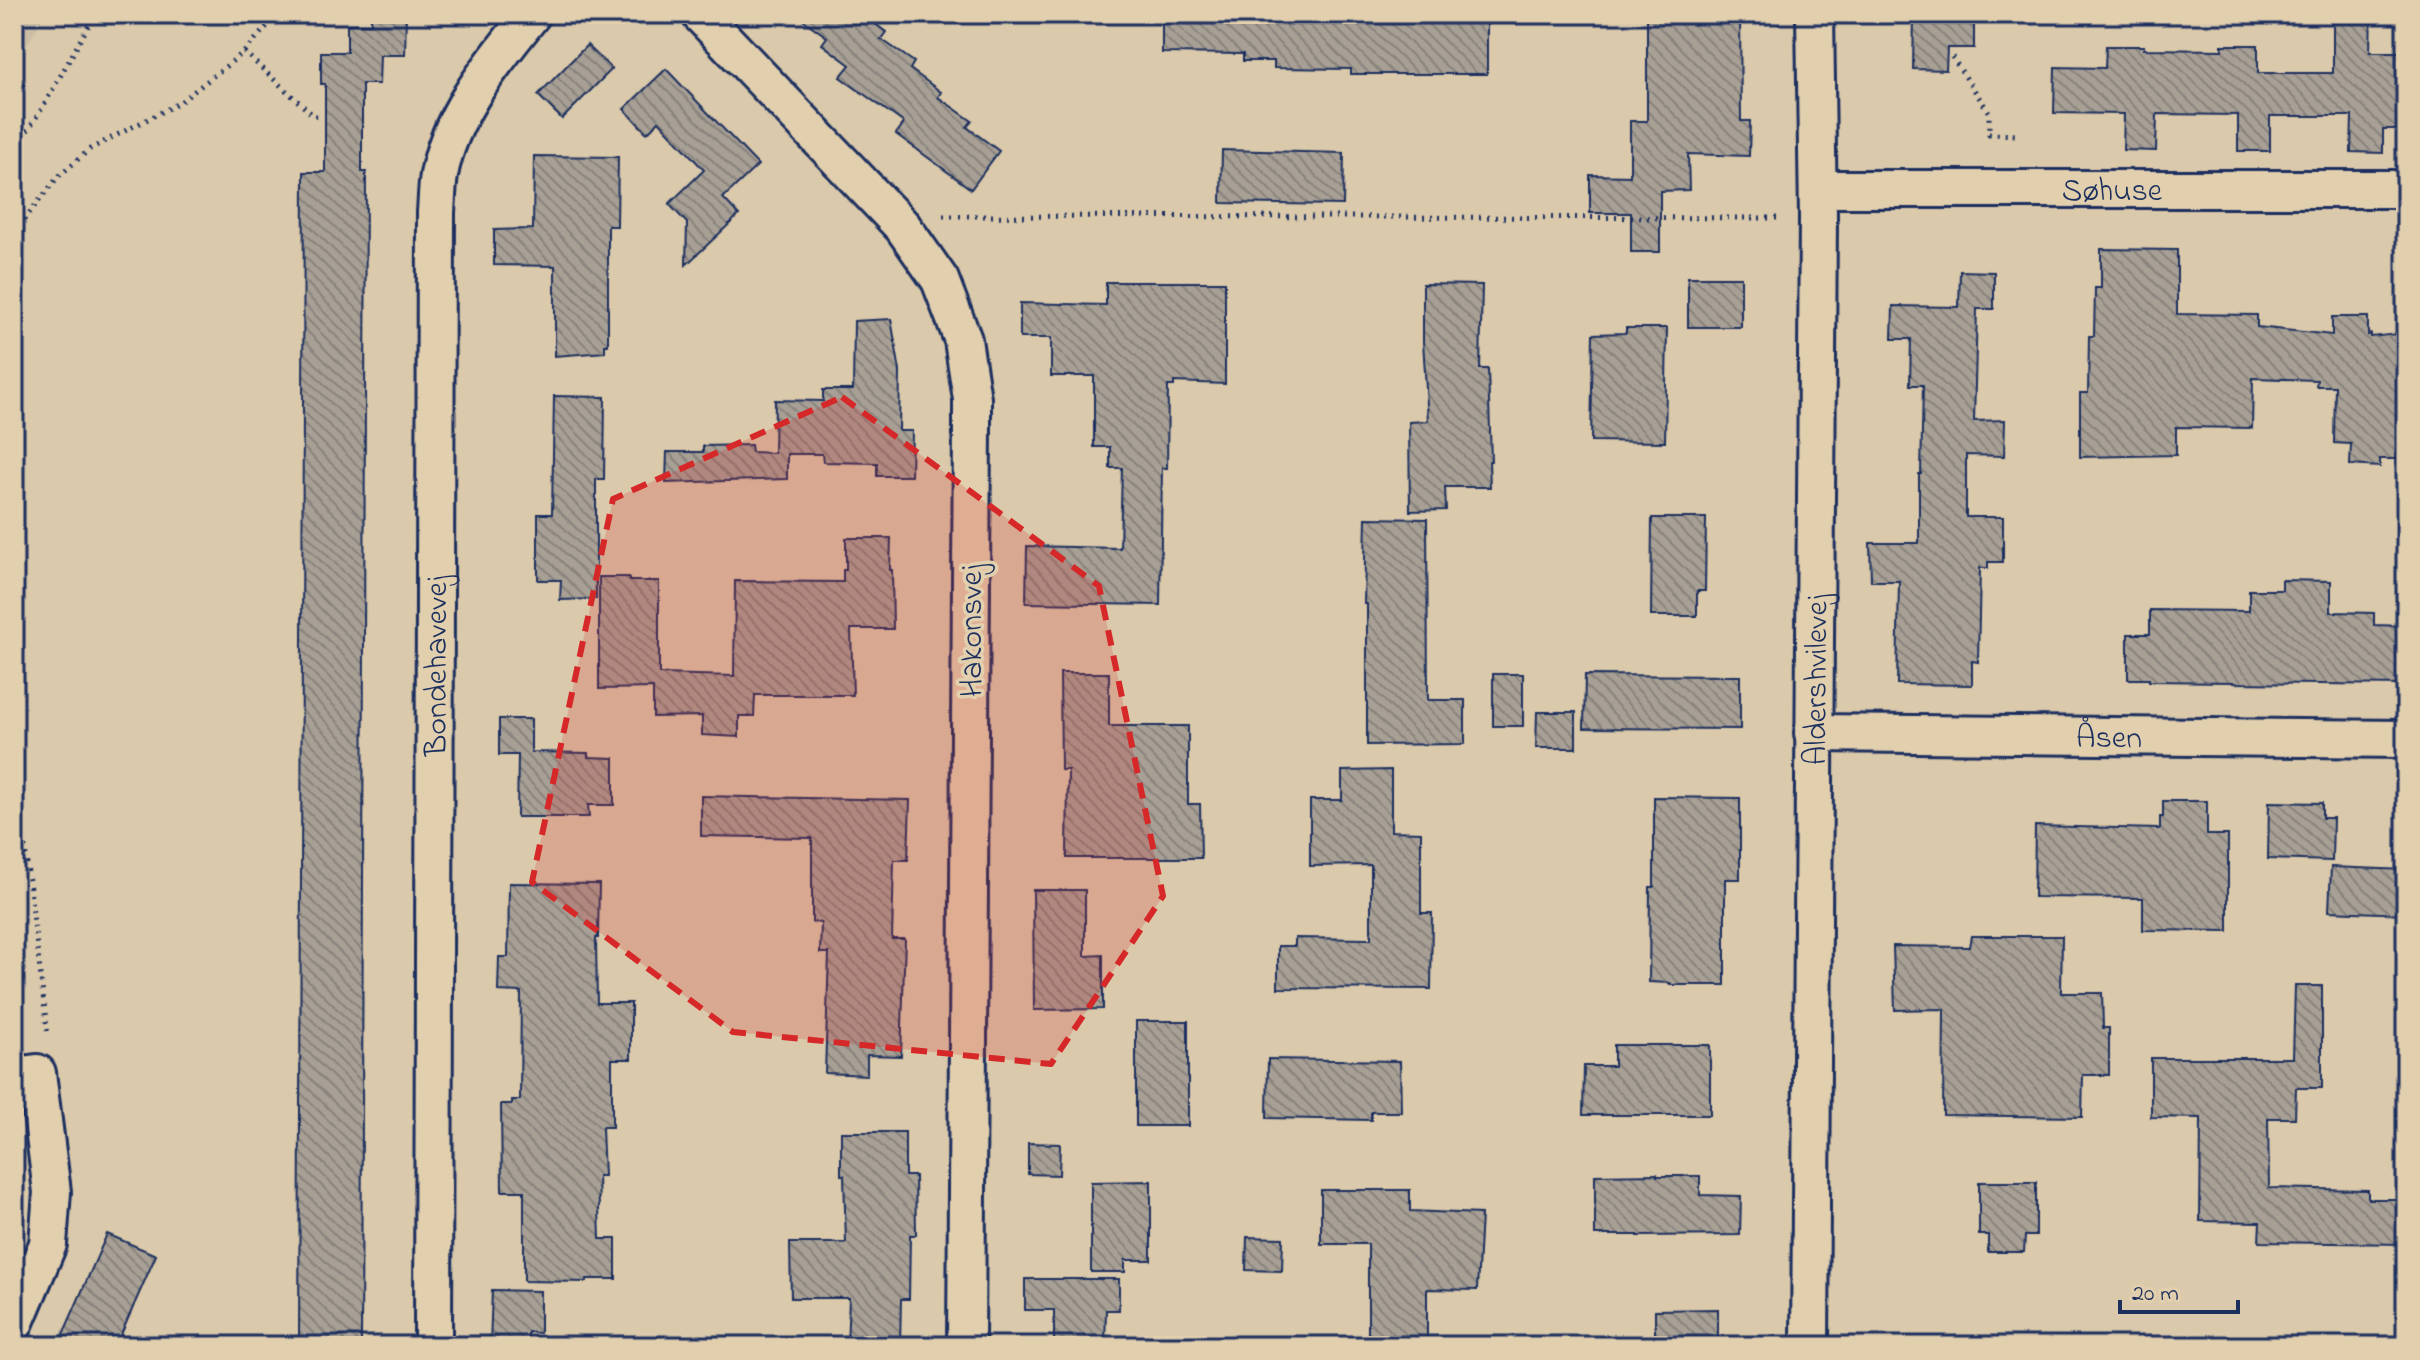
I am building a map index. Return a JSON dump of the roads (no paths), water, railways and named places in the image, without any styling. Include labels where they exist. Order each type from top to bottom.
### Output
[{"type":"street","name":"Bondehavevej","points":[[433,1346],[436,212],[439,174],[450,137],[480,80],[532,14]]},
{"type":"street","name":"Hakonsvej","points":[[700,14],[903,227],[940,280],[963,340],[972,399],[966,1346]]},
{"type":"street","name":"Aldershvilevej","points":[[1810,1346],[1818,204],[1815,14]]},
{"type":"street","name":"Søhuse","points":[[1818,204],[2406,189]]},
{"type":"street","name":"Åsen","points":[[1813,733],[2406,739]]},
{"type":"street","points":[[14,1324],[48,1244],[52,1192],[26,1074]]},
{"type":"tram line","points":[[14,18],[16,14]]}]
